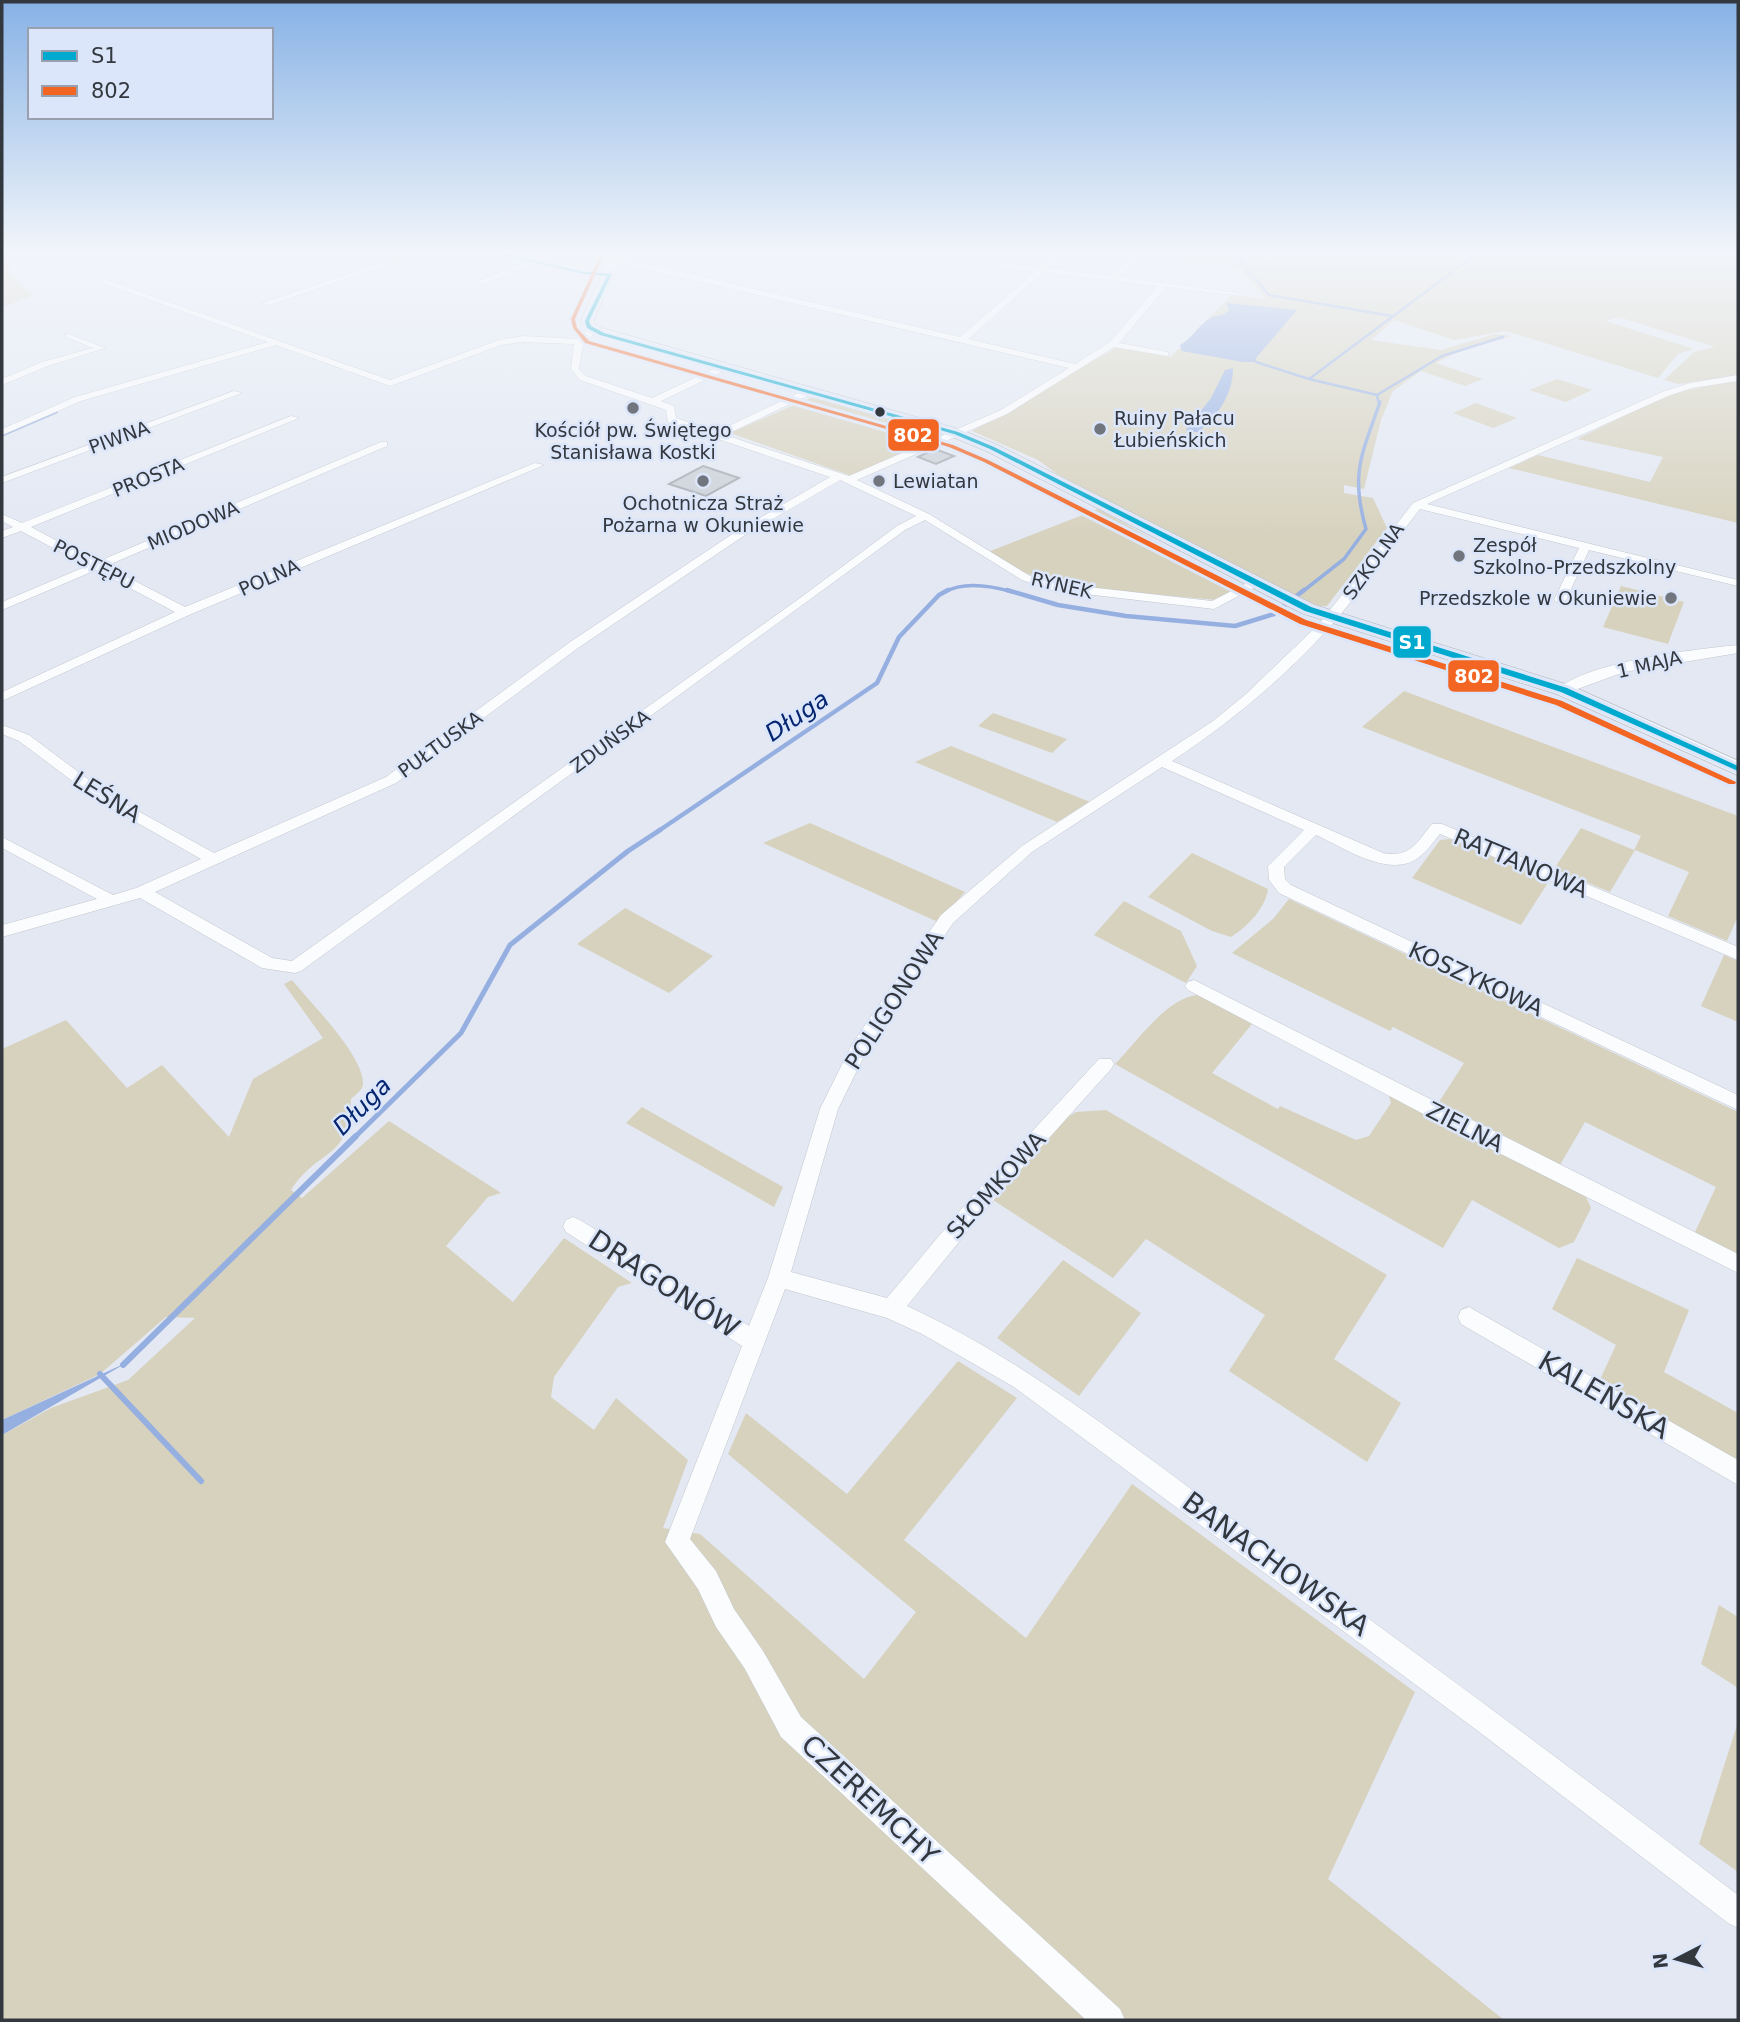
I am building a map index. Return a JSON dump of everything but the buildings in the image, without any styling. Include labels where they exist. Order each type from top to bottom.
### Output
[{"type":"main road","points":[[659,349],[956,433],[992,448],[1280,597],[1331,618],[1478,661],[1564,690],[1738,769]]},
{"type":"street","points":[[2,382],[45,364],[96,349]]},
{"type":"street","points":[[2,432],[78,399],[252,349]]},
{"type":"street","points":[[292,349],[390,383],[482,349]]},
{"type":"street","points":[[578,349],[575,369],[583,378],[652,401],[723,368]]},
{"type":"street","points":[[1002,349],[1076,367]]},
{"type":"street","points":[[843,479],[1004,412],[1104,349]]},
{"type":"street","points":[[1141,349],[1165,354]]},
{"type":"street","points":[[1417,505],[1679,388],[1738,378]]},
{"type":"street","points":[[719,434],[810,391]]},
{"type":"street","name":"PIWNA","points":[[2,480],[237,393]]},
{"type":"street","name":"RYNEK","points":[[652,401],[673,409],[671,420],[719,434],[843,479],[925,516],[996,562],[1026,578],[1051,586],[1110,596],[1214,605],[1253,584]]},
{"type":"street","name":"PROSTA","points":[[2,535],[294,418]]},
{"type":"street","name":"MIODOWA","points":[[2,606],[384,443]]},
{"type":"street","name":"POLNA","points":[[2,697],[185,612],[539,465]]},
{"type":"street","name":"PUŁTUSKA","points":[[2,931],[108,899],[142,892],[216,861],[391,779],[574,645],[738,535],[843,479]]},
{"type":"street","points":[[1417,505],[1738,583]]},
{"type":"street","name":"SZKOLNA","points":[[1331,618],[1417,505]]},
{"type":"street","name":"ZDUŃSKA","points":[[142,892],[268,964],[295,967],[804,601],[901,528],[925,516]]},
{"type":"street","name":"POSTĘPU","points":[[2,517],[185,612]]},
{"type":"street","points":[[1560,600],[1586,546]]},
{"type":"street","name":"POLIGONOWA","points":[[677,1542],[779,1279],[830,1109],[858,1049],[947,919],[1027,849],[1218,724],[1251,697],[1331,618]]},
{"type":"street","name":"1 MAJA","points":[[1564,690],[1576,682],[1643,665],[1707,652],[1738,649]]},
{"type":"street","name":"LEŚNA","points":[[2,729],[23,738],[104,798],[216,861]]},
{"type":"street","name":"RATTANOWA","points":[[1161,761],[1380,858],[1403,861],[1412,859],[1437,827],[1738,954]]},
{"type":"street","name":"KOSZYKOWA","points":[[1314,829],[1276,866],[1277,880],[1285,889],[1738,1103]]},
{"type":"street","points":[[2,842],[108,899]]},
{"type":"street","name":"ZIELNA","points":[[1194,986],[1480,1135],[1738,1264]]},
{"type":"street","name":"SŁOMKOWA","points":[[891,1309],[981,1200],[1105,1064]]},
{"type":"street","name":"DRAGONÓW","points":[[573,1226],[755,1342]]},
{"type":"street","name":"BANACHOWSKA","points":[[779,1279],[891,1309],[930,1327],[1021,1380],[1489,1721],[1738,1913]]},
{"type":"street","name":"KALEŃSKA","points":[[1469,1317],[1738,1473]]},
{"type":"street","name":"CZEREMCHY","points":[[677,1542],[708,1580],[724,1618],[754,1660],[791,1727],[1109,2020]]},
{"type":"shaded area","points":[[1113,349],[1130,349],[1171,357],[1178,349],[1461,349],[1436,363],[1483,379],[1465,386],[1421,371],[1393,391],[1381,420],[1364,489],[1344,485],[1344,493],[1373,498],[1387,528],[1327,606],[1318,606],[1210,555],[1057,474],[1038,460],[972,431]]},
{"type":"shaded area","points":[[1565,349],[1693,349],[1678,354],[1658,378]]},
{"type":"shaded area","points":[[1738,349],[1738,376],[1678,384],[1664,380],[1694,352]]},
{"type":"shaded area","points":[[1557,379],[1592,390],[1566,402],[1529,390]]},
{"type":"shaded area","points":[[1738,379],[1738,523],[1509,468],[1538,455],[1650,482],[1663,457],[1577,439],[1667,395]]},
{"type":"shaded area","points":[[812,397],[942,435],[852,476],[730,433]]},
{"type":"shaded area","points":[[1476,403],[1517,418],[1493,428],[1453,413]]},
{"type":"shaded area","points":[[1098,509],[1232,583],[1231,587],[1236,589],[1216,600],[1064,586],[1020,571],[988,552]]},
{"type":"shaded area","points":[[1621,586],[1684,602],[1668,644],[1603,627]]},
{"type":"shaded area","points":[[1404,691],[1738,816],[1738,916],[1727,941],[1668,916],[1689,872],[1635,850],[1610,892],[1554,869],[1581,828],[1634,850],[1641,836],[1362,727]]},
{"type":"shaded area","points":[[993,713],[1067,739],[1052,753],[978,726]]},
{"type":"shaded area","points":[[951,746],[1090,802],[1057,822],[915,762]]},
{"type":"shaded area","points":[[810,823],[965,892],[938,922],[763,843]]},
{"type":"shaded area","points":[[1450,839],[1549,881],[1521,925],[1412,878],[1440,840]]},
{"type":"shaded area","points":[[1192,853],[1268,889],[1255,916],[1231,937],[1212,931],[1148,897]]},
{"type":"shaded area","points":[[1289,899],[1738,1112],[1738,1255],[1695,1232],[1716,1187],[1585,1122],[1560,1165],[1439,1102],[1464,1063],[1393,1027],[1390,1031],[1232,953],[1273,919]]},
{"type":"shaded area","points":[[1124,901],[1181,931],[1197,966],[1186,983],[1094,935]]},
{"type":"shaded area","points":[[625,908],[713,956],[669,993],[577,944]]},
{"type":"shaded area","points":[[1724,955],[1738,961],[1738,1022],[1701,1006]]},
{"type":"shaded area","points":[[292,980],[345,1043],[360,1070],[363,1085],[351,1099],[345,1134],[339,1144],[312,1166],[291,1190],[302,1198],[389,1121],[501,1193],[488,1197],[446,1246],[513,1302],[564,1238],[632,1283],[618,1287],[554,1377],[551,1397],[594,1430],[616,1398],[688,1460],[663,1528],[700,1534],[864,1679],[916,1612],[728,1454],[746,1413],[847,1494],[958,1361],[1017,1398],[904,1540],[1026,1638],[1132,1484],[1415,1692],[1328,1879],[1504,2020],[2,2020],[2,1435],[51,1408],[128,1380],[195,1318],[166,1317],[100,1374],[2,1420],[2,1049],[66,1020],[127,1088],[162,1065],[229,1137],[253,1079],[323,1038],[284,984]]},
{"type":"shaded area","points":[[1198,995],[1252,1024],[1212,1073],[1278,1109],[1280,1106],[1356,1140],[1369,1136],[1391,1103],[1388,1093],[1586,1197],[1591,1208],[1574,1242],[1559,1248],[1472,1200],[1443,1248],[1115,1064],[1164,1012],[1186,998]]},
{"type":"shaded area","points":[[642,1107],[783,1187],[774,1207],[626,1123]]},
{"type":"shaded area","points":[[1106,1110],[1387,1275],[1334,1359],[1401,1403],[1367,1462],[1229,1371],[1265,1315],[1146,1239],[1113,1278],[993,1200],[1063,1120],[1076,1112]]},
{"type":"shaded area","points":[[1577,1258],[1689,1310],[1664,1372],[1738,1413],[1738,1464],[1598,1384],[1616,1345],[1552,1309]]},
{"type":"shaded area","points":[[1063,1260],[1141,1313],[1079,1396],[997,1338]]},
{"type":"shaded area","points":[[1719,1605],[1738,1617],[1738,1688],[1701,1664]]},
{"type":"shaded area","points":[[1738,1722],[1738,1872],[1699,1844]]},
{"type":"water","points":[[1181,349],[1263,349],[1256,362]]},
{"type":"water","points":[[1233,368],[1230,387],[1218,412],[1198,432],[1188,432],[1186,430],[1211,398],[1225,370]]},
{"type":"water","points":[[128,1362],[2,1435],[2,1420]]},
{"type":"waterway","name":"Długa","points":[[1309,379],[1349,349]]},
{"type":"waterway","points":[[1377,395],[1442,356],[1463,349]]},
{"type":"waterway","points":[[1256,362],[1309,379]]},
{"type":"waterway","name":"Długa","points":[[1309,379],[1377,395]]},
{"type":"waterway","name":"Długa","points":[[1377,395],[1379,404]]},
{"type":"waterway","name":"Długa","points":[[1302,592],[1344,559],[1366,529],[1359,493],[1360,464],[1380,402]]},
{"type":"waterway","points":[[2,435],[56,412]]},
{"type":"waterway","name":"Długa","points":[[945,592],[969,586],[987,586],[1013,592]]},
{"type":"waterway","name":"Długa","points":[[658,831],[877,683],[899,637],[939,595],[948,590]]},
{"type":"waterway","name":"Długa","points":[[1007,590],[1058,605],[1126,616],[1235,626],[1274,614],[1304,590]]},
{"type":"waterway","name":"Długa","points":[[355,1137],[461,1033],[510,945],[628,851],[658,831]]},
{"type":"waterway","name":"Długa","points":[[123,1365],[356,1136]]},
{"type":"waterway","points":[[100,1374],[201,1481]]},
{"type":"transit line","name":"802","points":[[613,349],[951,446],[986,461],[1303,622],[1559,703],[1732,782]]},
{"type":"transit line","name":"S1","points":[[657,349],[956,433],[992,448],[1308,609],[1564,690],[1738,769]]},
{"type":"place","name":"Kościół pw. Świętego Stanisława Kostki","points":[[633,408]]},
{"type":"place","name":"Ruiny Pałacu Łubieńskich","points":[[1100,429]]},
{"type":"place","name":"Ochotnicza Straż Pożarna w Okuniewie","points":[[703,481]]},
{"type":"place","name":"Lewiatan","points":[[879,481]]},
{"type":"place","name":"Zespół Szkolno-Przedszkolny","points":[[1459,556]]},
{"type":"place","name":"Przedszkole w Okuniewie","points":[[1671,598]]}]
